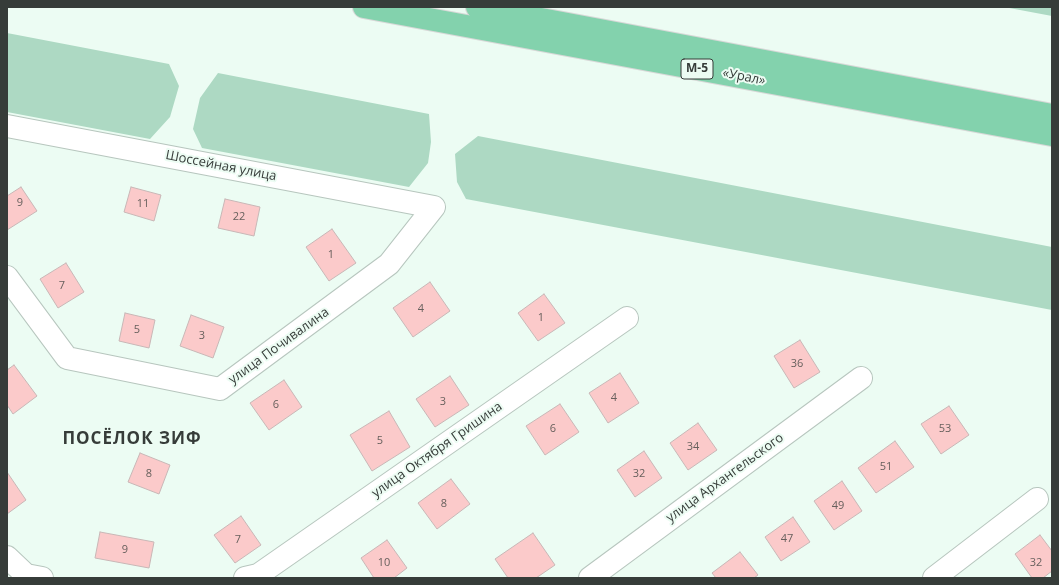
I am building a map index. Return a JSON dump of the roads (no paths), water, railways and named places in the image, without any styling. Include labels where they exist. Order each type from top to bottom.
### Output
[{"type":"highway","name":"«Урал»","points":[[364,7],[1052,135]]},
{"type":"highway","name":"«Урал»","points":[[477,7],[1052,115]]},
{"type":"street","name":"Шоссейная улица","points":[[7,126],[434,206]]},
{"type":"street","name":"улица Почивалина","points":[[7,277],[67,358],[220,389],[389,264],[434,206]]},
{"type":"street","name":"улица Октября Гришина","points":[[245,578],[258,575],[627,318]]},
{"type":"street","name":"улица Архангельского","points":[[590,578],[860,378]]},
{"type":"street","points":[[934,578],[1037,499]]},
{"type":"street","points":[[7,557],[26,575],[42,578]]},
{"type":"district","name":"ПОСЁЛОК ЗИФ","points":[[132,439]]}]
